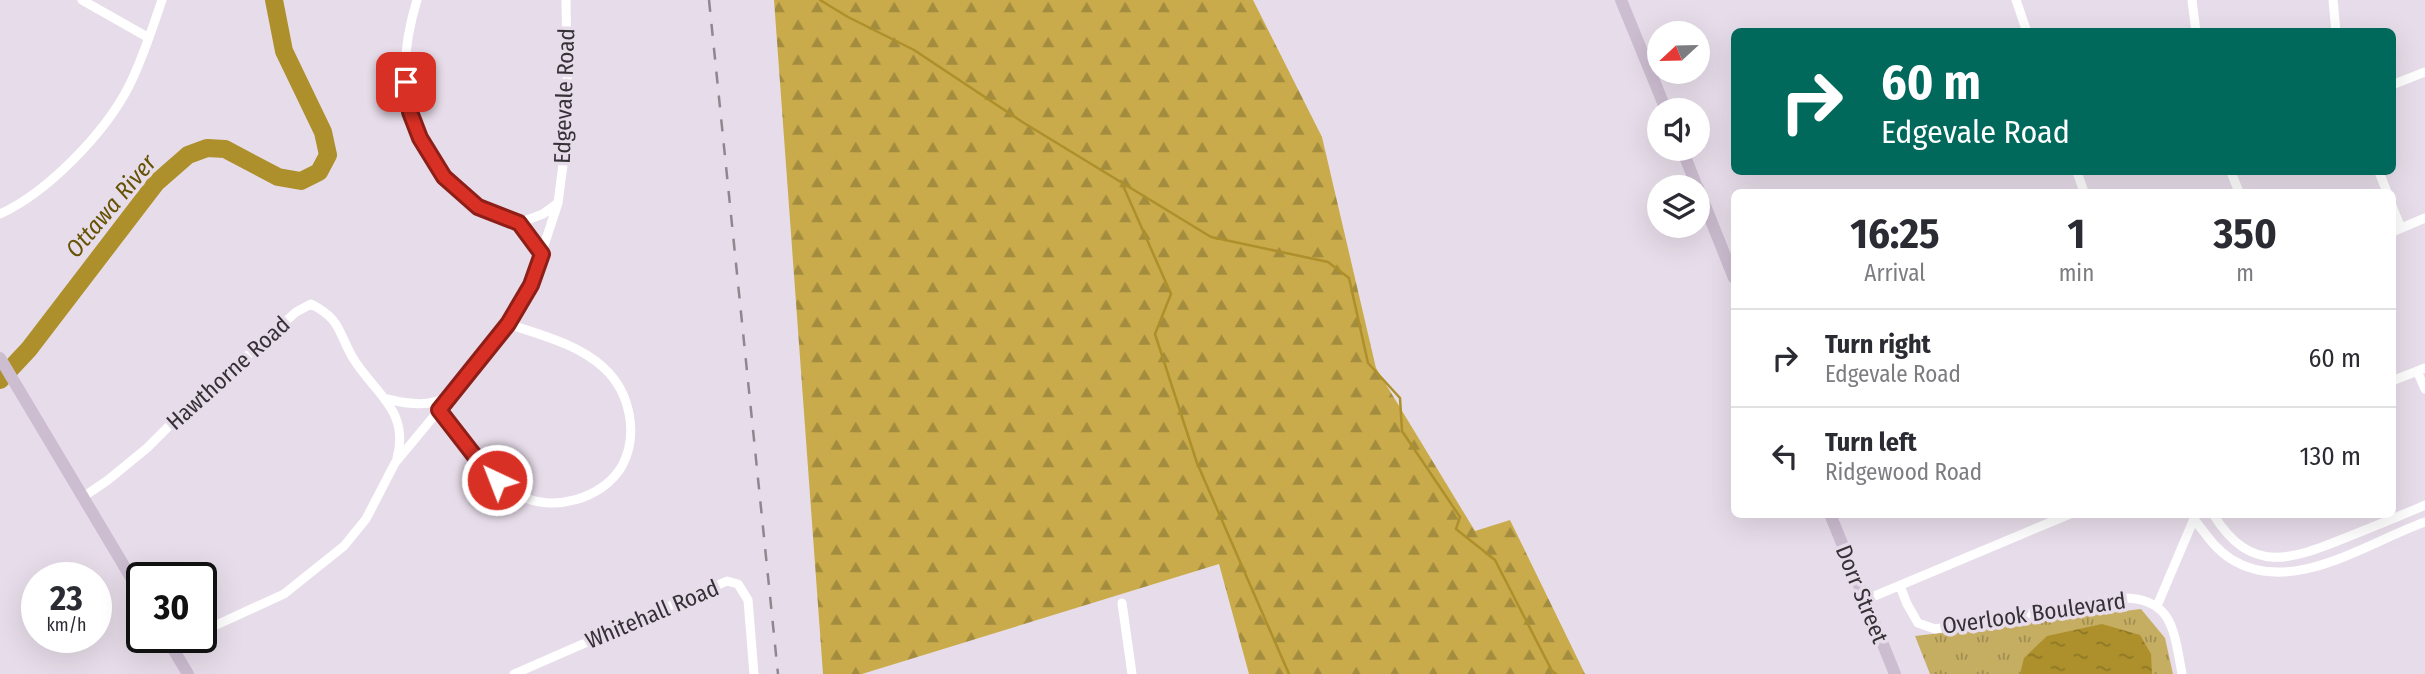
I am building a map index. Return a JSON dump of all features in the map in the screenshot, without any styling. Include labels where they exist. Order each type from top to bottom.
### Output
[{"type":"main road","points":[[1621,0],[1661,98]]},
{"type":"main road","points":[[1710,220],[1731,271]]},
{"type":"main road","points":[[0,358],[126,569]]},
{"type":"main road","name":"Dorr Street","points":[[1832,518],[1895,674]]},
{"type":"main road","points":[[176,653],[188,674]]},
{"type":"street","points":[[82,0],[149,38]]},
{"type":"street","points":[[0,214],[52,179],[94,136],[128,89],[162,0]]},
{"type":"street","points":[[417,0],[405,69],[410,112],[420,138],[444,177],[478,207],[519,223],[542,254]]},
{"type":"street","name":"Edgevale Road","points":[[217,625],[284,594],[344,546],[366,519],[395,463],[508,324],[531,285],[558,203],[568,126],[566,0]]},
{"type":"street","points":[[2016,0],[2026,28]]},
{"type":"street","points":[[2192,0],[2196,28]]},
{"type":"street","points":[[2333,0],[2336,28]]},
{"type":"street","points":[[2396,83],[2425,72]]},
{"type":"street","points":[[519,223],[544,214],[558,203]]},
{"type":"street","points":[[2397,230],[2425,219]]},
{"type":"street","name":"Hawthorne Road","points":[[83,497],[147,448],[296,312],[311,304],[327,312],[337,323],[352,357],[387,400],[399,433],[400,448],[395,463]]},
{"type":"street","points":[[439,410],[484,468],[520,496],[537,502],[580,499],[597,490],[621,467],[631,424],[627,404],[605,368],[578,349],[508,324]]},
{"type":"street","points":[[2396,379],[2421,369],[2425,389]]},
{"type":"street","points":[[387,400],[406,404],[432,403],[456,391]]},
{"type":"street","points":[[2396,517],[2425,505]]},
{"type":"street","points":[[1864,600],[2061,518]]},
{"type":"street","points":[[2157,606],[2195,518]]},
{"type":"street","points":[[2196,518],[2218,548],[2230,559],[2262,571],[2280,573],[2308,570],[2425,522]]},
{"type":"street","points":[[2215,518],[2239,546],[2261,556],[2283,558],[2304,554],[2393,518]]},
{"type":"street","name":"Whitehall Road","points":[[514,674],[727,581],[743,588],[748,600],[754,674]]},
{"type":"street","name":"Overlook Boulevard","points":[[1900,586],[1918,623],[1935,629],[2138,597],[2157,606],[2169,618],[2182,674]]},
{"type":"street","points":[[1122,603],[1132,674]]},
{"type":"green space","points":[[774,0],[1253,0],[1322,137],[1376,368],[1475,531],[1510,520],[1585,674],[1249,674],[1219,564],[862,674],[823,674]]},
{"type":"green space","points":[[2141,609],[2165,638],[2173,674],[1930,674],[1915,636]]},
{"type":"water","points":[[2102,624],[2140,635],[2151,654],[2152,674],[2020,674],[2024,658],[2047,636]]},
{"type":"waterway","name":"Ottawa River","points":[[0,380],[29,349],[156,183],[188,155],[207,148],[225,149],[278,177],[301,181],[319,172],[328,155],[323,132],[284,51],[274,0]]},
{"type":"waterway","points":[[820,0],[914,50],[1024,123],[1211,237],[1328,262],[1349,278],[1368,363],[1400,398],[1402,431],[1460,517],[1456,529],[1495,560],[1552,671],[1556,674]]},
{"type":"waterway","points":[[1121,181],[1171,294],[1155,334],[1197,463],[1289,674]]},
{"type":"railway","points":[[709,0],[778,674]]},
{"type":"route","points":[[406,82],[410,112],[420,138],[444,177],[478,207],[519,223],[542,254],[531,285],[508,324],[439,410],[484,468],[497,480]]}]
